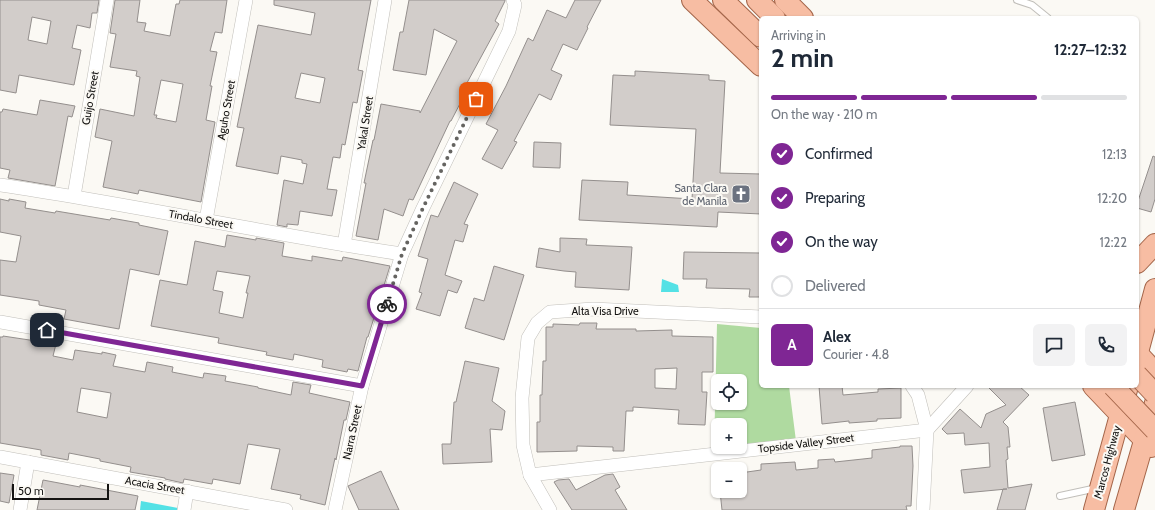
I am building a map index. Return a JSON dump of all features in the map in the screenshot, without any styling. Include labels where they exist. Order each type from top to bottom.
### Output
[{"type":"main road","points":[[692,0],[759,64]]},
{"type":"main road","points":[[723,0],[759,35]]},
{"type":"main road","points":[[757,0],[773,16]]},
{"type":"main road","points":[[785,0],[802,16]]},
{"type":"main road","points":[[1139,261],[1155,244]]},
{"type":"main road","points":[[1139,347],[1155,289]]},
{"type":"main road","points":[[1139,356],[1155,372]]},
{"type":"main road","points":[[1139,377],[1155,394]]},
{"type":"main road","points":[[1091,388],[1105,417],[1111,448]]},
{"type":"main road","points":[[1095,388],[1120,414],[1151,440]]},
{"type":"main road","points":[[1114,388],[1151,440]]},
{"type":"main road","name":"Marcos Highway","points":[[1094,510],[1127,388]]},
{"type":"main road","points":[[1124,510],[1151,440],[1155,403]]},
{"type":"street","name":"Guijo Street","points":[[74,196],[107,0]]},
{"type":"street","name":"Aguho Street","points":[[206,220],[246,0]]},
{"type":"street","name":"Yakal Street","points":[[344,245],[385,0]]},
{"type":"street","name":"Narra Street","points":[[335,510],[362,386],[402,254],[509,31],[515,5],[513,0]]},
{"type":"street","name":"Tindalo Street","points":[[0,185],[74,196],[344,245],[402,254]]},
{"type":"street","name":"Alta Visa Drive","points":[[550,510],[530,475],[523,445],[522,398],[528,338],[537,323],[550,312],[593,309],[759,317]]},
{"type":"street","points":[[0,322],[362,386]]},
{"type":"street","points":[[913,388],[918,395],[927,430],[924,510]]},
{"type":"street","points":[[927,430],[965,388]]},
{"type":"street","name":"Topside Valley Street","points":[[530,475],[927,430]]},
{"type":"street","name":"Acacia Street","points":[[0,457],[286,510]]},
{"type":"street","points":[[20,510],[28,462]]},
{"type":"street","points":[[184,510],[187,491]]},
{"type":"lane","points":[[1017,0],[1032,5],[1046,16]]},
{"type":"lane","points":[[1060,496],[1100,487]]},
{"type":"green space","points":[[717,324],[759,328],[759,388],[789,388],[796,441],[747,445],[747,418],[715,418],[715,410],[747,410],[747,374],[716,374]]},
{"type":"water","points":[[662,279],[678,285],[679,292],[661,292]]},
{"type":"water","points":[[141,501],[178,508],[177,510],[140,510]]},
{"type":"building","points":[[0,0],[99,0],[97,13],[92,13],[90,28],[77,25],[72,48],[81,50],[74,85],[19,75],[16,93],[0,90]],"holes":[[[32,17],[51,21],[47,44],[28,40]]]},
{"type":"building","points":[[115,0],[140,0],[137,22],[146,23],[144,31],[170,36],[176,4],[179,4],[180,0],[227,0],[222,33],[215,32],[210,51],[217,52],[210,86],[212,86],[206,120],[215,122],[201,202],[139,190],[138,194],[103,187],[112,141],[95,137],[100,109],[134,116],[140,77],[136,76],[137,71],[110,67],[116,34],[110,33]],"holes":[[[161,80],[183,84],[176,122],[156,118],[157,115],[154,115]]]},
{"type":"building","points":[[274,0],[371,0],[358,70],[363,71],[357,103],[353,102],[345,145],[342,144],[340,158],[333,157],[327,189],[337,190],[332,216],[300,211],[298,225],[287,224],[287,227],[277,225],[284,180],[303,184],[307,164],[302,163],[302,160],[281,156],[278,174],[236,166],[244,128],[237,127],[258,25],[311,35],[315,13],[274,5]],"holes":[[[301,73],[325,78],[320,103],[295,98]]]},
{"type":"building","points":[[409,0],[505,1],[495,21],[499,24],[462,92],[465,94],[450,121],[413,200],[409,199],[403,216],[384,209],[378,240],[356,236],[366,183],[364,183],[381,104],[420,111],[420,113],[457,41],[434,29],[426,75],[393,70],[400,32],[403,32]]},
{"type":"building","points":[[575,0],[601,0],[577,50],[563,44],[551,70],[562,75],[551,100],[539,94],[514,141],[517,142],[502,169],[482,159],[498,130],[486,124],[506,86],[528,38],[533,41],[547,10],[566,18]]},
{"type":"building","points":[[635,71],[709,75],[709,80],[725,81],[720,173],[759,174],[759,214],[718,212],[717,227],[579,220],[582,180],[628,182],[627,195],[692,199],[696,129],[610,125],[613,75],[635,76]]},
{"type":"building","points":[[40,100],[75,106],[72,117],[68,116],[55,186],[8,178],[10,170],[0,168],[0,112],[2,112],[3,109],[37,115]]},
{"type":"building","points":[[534,142],[561,143],[560,168],[533,167]]},
{"type":"building","points":[[1153,156],[1155,157],[1155,199],[1151,212],[1139,209],[1139,198]]},
{"type":"building","points":[[454,182],[478,194],[464,224],[468,225],[463,242],[455,240],[445,275],[462,281],[457,293],[448,290],[440,316],[416,309],[422,293],[419,292],[428,259],[418,256],[431,215],[438,217]]},
{"type":"building","points":[[0,199],[26,202],[25,208],[55,213],[56,211],[110,220],[111,218],[139,223],[139,225],[168,231],[159,275],[130,269],[119,329],[64,319],[66,310],[39,305],[39,301],[0,295],[0,260],[16,262],[21,236],[0,232]]},
{"type":"building","points":[[227,235],[256,240],[256,238],[284,243],[282,256],[312,261],[312,256],[342,261],[343,257],[390,266],[367,337],[358,371],[348,369],[347,372],[322,367],[323,360],[294,354],[293,360],[266,355],[267,352],[218,343],[219,338],[151,326],[160,280],[187,285],[195,241],[225,247]],"holes":[[[217,271],[250,276],[243,318],[219,313],[223,292],[213,290]]]},
{"type":"building","points":[[560,238],[587,239],[586,245],[632,247],[629,290],[575,287],[576,272],[536,267],[539,248],[560,252]]},
{"type":"building","points":[[684,252],[759,253],[759,297],[749,297],[750,289],[706,288],[707,279],[683,279]]},
{"type":"building","points":[[494,266],[524,275],[504,340],[465,328],[474,298],[484,301]]},
{"type":"building","points":[[580,323],[597,323],[596,329],[636,329],[636,331],[672,330],[672,336],[713,337],[713,372],[702,372],[702,392],[707,392],[705,425],[678,424],[679,410],[633,407],[633,411],[626,411],[624,451],[613,451],[613,447],[577,446],[577,451],[537,452],[537,422],[540,422],[540,395],[542,395],[543,361],[546,361],[546,327],[553,327],[553,324],[579,325]],"holes":[[[677,368],[676,389],[655,388],[655,369]]]},
{"type":"building","points":[[0,337],[56,344],[53,356],[73,360],[75,350],[102,354],[102,352],[116,355],[113,366],[145,372],[147,362],[173,367],[172,372],[203,378],[204,373],[226,376],[225,381],[291,395],[293,382],[311,385],[309,393],[350,402],[346,420],[344,420],[325,505],[300,499],[301,495],[271,489],[280,449],[248,444],[240,484],[213,479],[212,484],[184,479],[183,483],[165,478],[130,472],[131,467],[100,461],[100,459],[69,453],[68,460],[41,455],[41,450],[0,443]],"holes":[[[81,388],[111,393],[107,418],[77,412]]]},
{"type":"building","points":[[465,361],[499,368],[492,401],[505,411],[502,430],[490,429],[492,462],[443,464],[442,444],[451,444],[454,402],[456,402]]},
{"type":"building","points":[[819,388],[842,388],[843,395],[878,392],[878,389],[901,388],[901,418],[822,424]]},
{"type":"building","points":[[989,388],[1021,388],[1029,395],[1003,422],[1008,427],[1010,447],[1007,447],[1008,459],[1006,460],[1008,488],[1032,484],[1025,510],[997,510],[1003,489],[964,493],[961,470],[990,467],[989,443],[965,445],[964,433],[947,434],[942,429],[960,409],[981,428],[986,414],[1006,405]]},
{"type":"building","points":[[1075,402],[1085,455],[1052,461],[1043,408]]},
{"type":"building","points":[[912,446],[913,466],[911,506],[906,506],[907,510],[722,510],[721,498],[747,498],[747,472],[761,470],[761,464],[795,462],[796,470],[818,468],[818,460],[834,459],[835,462],[872,458],[872,450]]},
{"type":"building","points":[[381,471],[399,510],[359,510],[348,486]]},
{"type":"building","points":[[0,473],[14,475],[9,503],[0,501]]},
{"type":"building","points":[[613,474],[620,487],[615,490],[627,510],[572,510],[554,482],[569,479],[576,490],[605,475]]},
{"type":"building","points":[[43,480],[80,487],[80,485],[138,496],[135,510],[37,510]]},
{"type":"way so far","points":[[387,304],[402,254],[476,99]]},
{"type":"place","name":"Santa Clara de Manila","points":[[741,194]]},
{"type":"route","points":[[47,330],[362,386],[387,304]]}]
